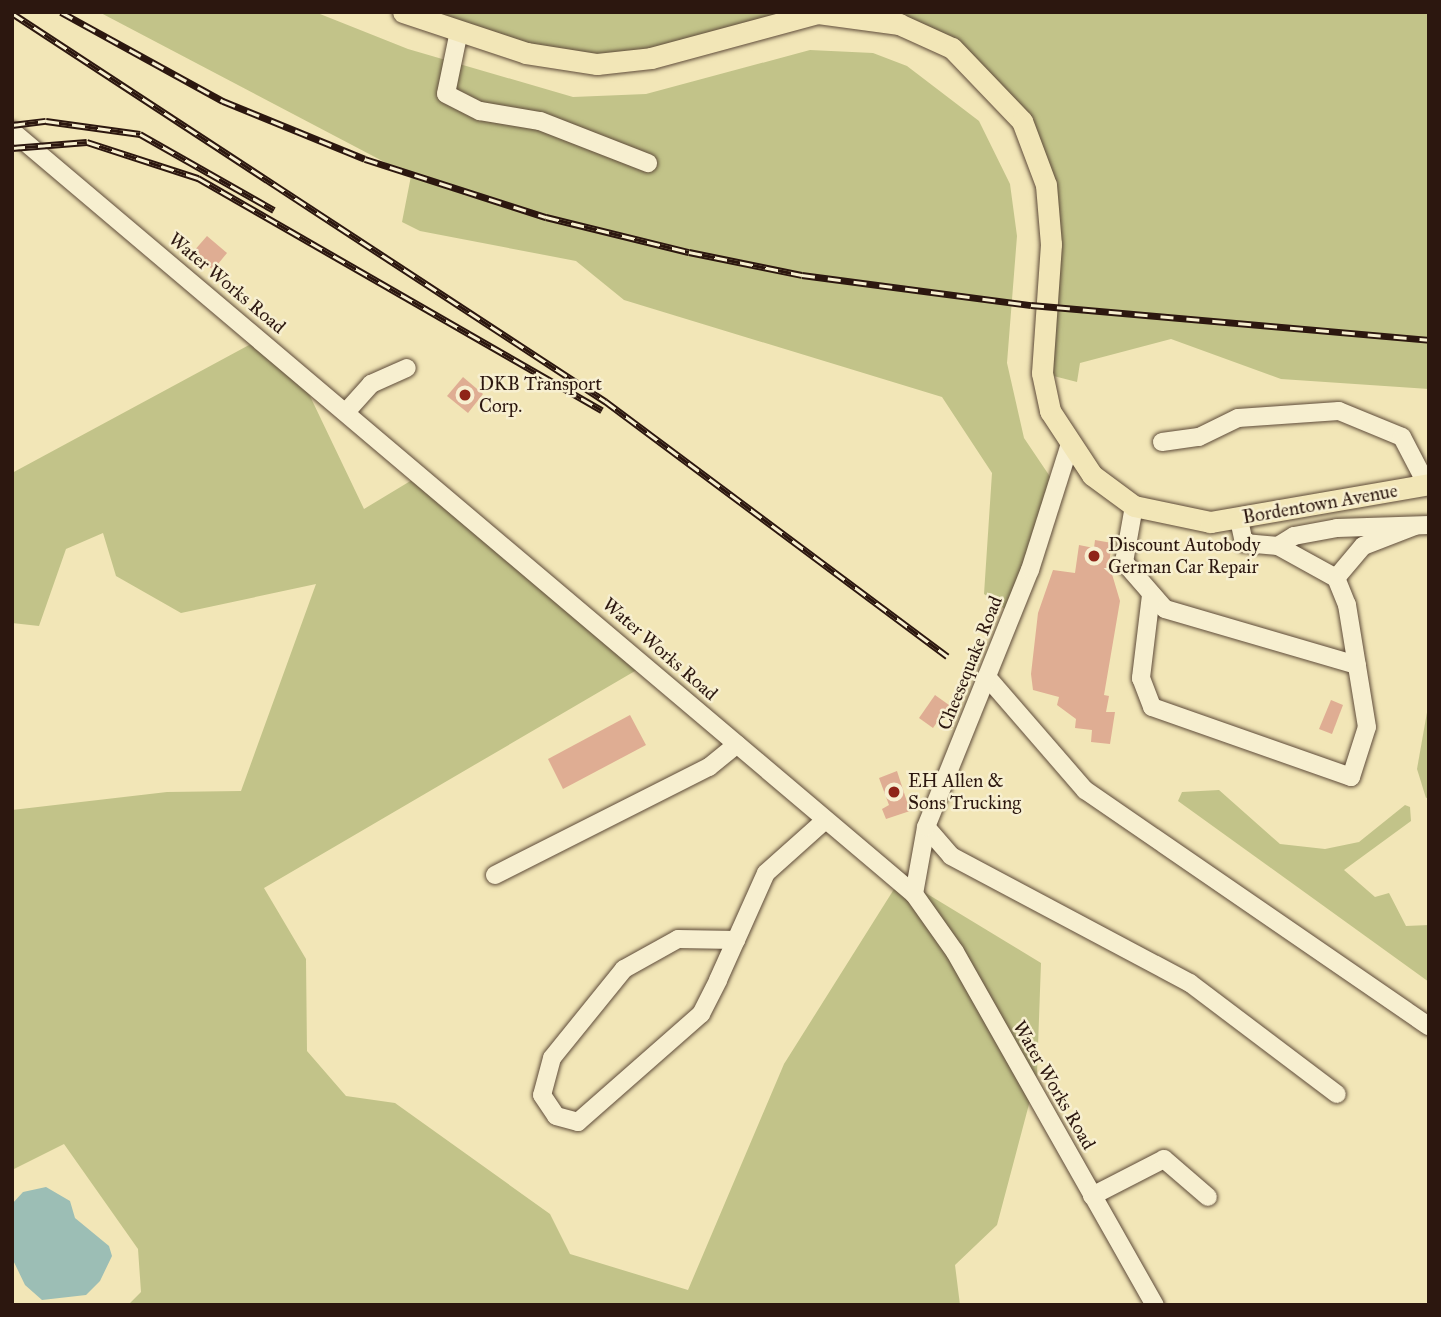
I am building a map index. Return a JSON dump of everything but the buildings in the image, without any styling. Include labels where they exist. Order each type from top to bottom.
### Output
[{"type":"main road","name":"Bordentown Avenue","points":[[402,12],[526,53],[597,64],[651,58],[818,13],[899,24],[952,48],[1023,121],[1046,185],[1051,244],[1042,373],[1050,411],[1069,447],[1092,475],[1134,506],[1181,521],[1239,520],[1428,484]]},
{"type":"street","points":[[458,31],[446,94],[480,111],[540,121],[648,163]]},
{"type":"street","name":"Water Works Road","points":[[12,131],[737,744],[823,822],[914,894],[955,952],[1155,1305]]},
{"type":"street","points":[[346,411],[371,384],[407,368]]},
{"type":"street","points":[[1162,442],[1199,436],[1237,418],[1339,411],[1402,437],[1428,484]]},
{"type":"street","name":"Cheesequake Road","points":[[914,894],[926,827],[1030,570],[1069,447]]},
{"type":"street","points":[[1134,506],[1124,562],[1151,595],[1173,613],[1357,665]]},
{"type":"street","points":[[1151,595],[1142,678],[1152,707],[1351,777],[1367,727],[1347,605],[1335,578],[1278,546],[1244,543],[1239,520]]},
{"type":"street","points":[[1278,546],[1294,536],[1338,528],[1401,522],[1422,526]]},
{"type":"street","points":[[1335,578],[1363,545],[1422,526]]},
{"type":"street","points":[[987,677],[1085,790],[1429,1026]]},
{"type":"street","points":[[495,875],[709,767],[737,744]]},
{"type":"street","points":[[736,940],[678,940],[624,969],[552,1058],[542,1095],[556,1116],[578,1122],[701,1014],[736,940],[766,873],[823,822]]},
{"type":"street","points":[[926,827],[951,856],[1190,983],[1337,1094]]},
{"type":"street","points":[[1092,1196],[1164,1159],[1208,1197]]},
{"type":"green space","points":[[99,12],[315,12],[408,49],[573,97],[646,94],[810,50],[873,53],[907,66],[979,121],[1010,184],[1017,236],[1007,363],[1024,438],[1055,484],[1013,615],[984,594],[992,473],[942,397],[624,300],[576,261],[420,231],[402,222],[411,176]]},
{"type":"green space","points":[[403,12],[1429,12],[1429,389],[1281,379],[1171,339],[1080,363],[1077,382],[1042,373],[1051,244],[1023,121],[952,48],[858,16],[597,64]]},
{"type":"green space","points":[[260,339],[298,371],[364,509],[422,474],[647,664],[264,888],[306,959],[307,1051],[346,1096],[395,1103],[550,1214],[570,1254],[688,1290],[784,1064],[901,878],[1041,963],[1037,1074],[997,1225],[955,1265],[960,1305],[128,1305],[141,1292],[138,1249],[64,1144],[12,1170],[12,810],[167,792],[241,791],[316,584],[181,613],[116,576],[103,533],[66,549],[39,626],[12,623],[12,473]]},
{"type":"green space","points":[[1429,701],[1429,797],[1426,798],[1417,769]]},
{"type":"green space","points":[[1219,790],[1280,844],[1325,849],[1359,842],[1405,805],[1410,807],[1411,821],[1344,870],[1375,897],[1389,893],[1406,926],[1429,925],[1429,982],[1178,801],[1182,792]]},
{"type":"water","points":[[46,1187],[70,1201],[75,1218],[109,1246],[112,1256],[100,1281],[86,1295],[42,1300],[25,1285],[12,1258],[12,1204],[23,1192]]},
{"type":"railway","points":[[61,12],[223,101],[365,159],[546,217],[689,252],[802,275],[1031,305],[1429,340]]},
{"type":"railway","points":[[12,13],[605,401],[947,656]]},
{"type":"railway","points":[[12,125],[46,121],[140,134],[274,210]]},
{"type":"railway","points":[[12,148],[87,142],[198,178],[602,410]]},
{"type":"place","name":"DKB Transport Corp.","points":[[465,395]]},
{"type":"place","name":"Discount Autobody German Car Repair","points":[[1094,556]]},
{"type":"place","name":"EH Allen & Sons Trucking","points":[[894,792]]}]
